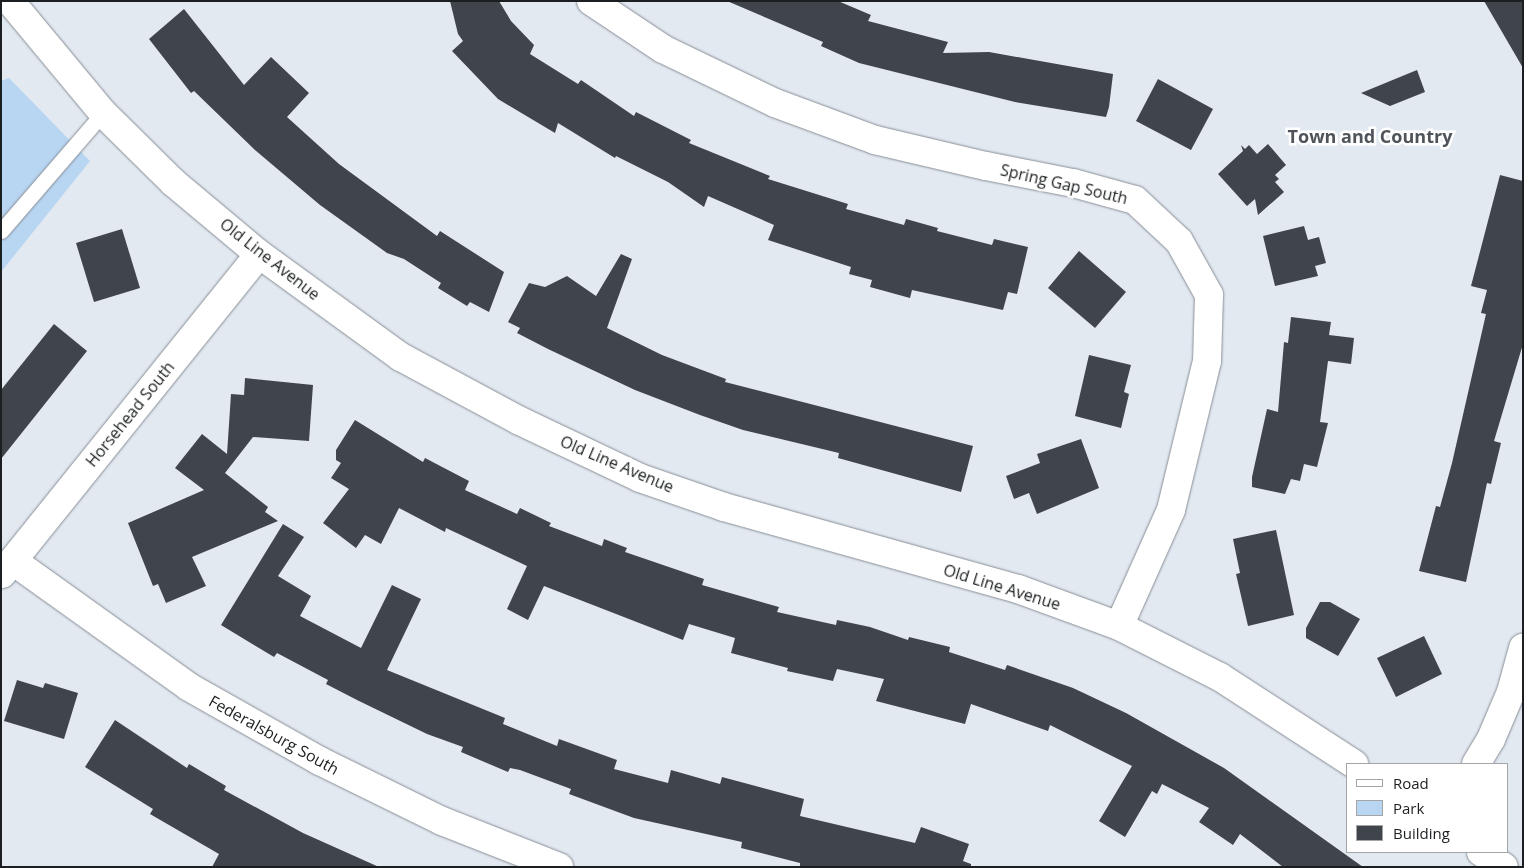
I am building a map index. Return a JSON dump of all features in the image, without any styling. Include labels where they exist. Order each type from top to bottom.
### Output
[{"type":"street","name":"Old Line Avenue","points":[[10,1],[103,112],[174,183],[259,254],[401,357],[518,420],[640,478],[724,507],[1018,589],[1119,626],[1220,677],[1352,763]]},
{"type":"street","name":"Spring Gap South","points":[[590,1],[663,49],[775,103],[875,140],[986,166],[1073,182],[1135,200],[1179,241],[1209,295],[1207,361],[1171,510],[1119,626]]},
{"type":"street","name":"Horsehead South","points":[[7,568],[259,254]]},
{"type":"street","name":"Federalsburg South","points":[[7,568],[189,687],[320,761],[442,821],[559,867]]},
{"type":"street","points":[[1477,763],[1491,739],[1511,692],[1523,648]]},
{"type":"street","points":[[1483,853],[1504,867]]},
{"type":"lane","points":[[1,231],[103,112]]},
{"type":"green space","points":[[9,78],[90,161],[1,272],[1,81]]},
{"type":"building","points":[[450,1],[499,1],[511,21],[534,45],[530,54],[578,84],[581,80],[634,116],[636,112],[691,140],[689,143],[770,176],[768,179],[848,204],[846,209],[904,225],[906,219],[938,228],[937,231],[992,245],[994,239],[1028,247],[1017,294],[1008,292],[1003,310],[912,290],[910,298],[870,287],[872,280],[849,274],[851,267],[768,240],[774,225],[708,196],[704,207],[668,182],[616,156],[615,158],[558,123],[555,133],[498,99],[452,51],[463,41],[458,34]]},
{"type":"building","points":[[727,1],[838,1],[871,15],[868,21],[948,42],[943,53],[989,52],[1113,74],[1109,107],[1106,117],[1015,102],[859,63],[821,46],[823,42]]},
{"type":"building","points":[[1484,1],[1523,1],[1523,68]]},
{"type":"building","points":[[184,9],[244,85],[271,57],[309,93],[287,117],[339,164],[437,236],[440,231],[504,272],[489,312],[470,302],[467,306],[438,288],[441,283],[404,259],[387,253],[320,205],[255,150],[194,91],[191,93],[149,39]]},
{"type":"building","points":[[1417,70],[1425,92],[1390,106],[1361,93]]},
{"type":"building","points":[[1158,79],[1213,109],[1191,150],[1136,121]]},
{"type":"building","points":[[1268,144],[1286,165],[1275,175],[1279,179],[1275,182],[1284,192],[1258,215],[1255,199],[1247,206],[1218,174],[1243,151],[1241,145],[1245,149],[1249,145],[1257,154]]},
{"type":"building","points":[[1500,175],[1523,181],[1523,344],[1494,441],[1501,443],[1491,484],[1487,483],[1466,582],[1419,571],[1436,506],[1440,507],[1452,463],[1486,314],[1481,313],[1487,290],[1471,286]]},
{"type":"building","points":[[1304,226],[1308,240],[1319,237],[1326,263],[1315,266],[1318,276],[1275,286],[1263,236]]},
{"type":"building","points":[[122,229],[140,288],[94,302],[76,243]]},
{"type":"building","points":[[1079,251],[1126,292],[1095,328],[1048,288]]},
{"type":"building","points":[[621,254],[632,259],[607,328],[662,355],[726,379],[725,382],[973,446],[961,492],[838,458],[839,453],[743,430],[700,415],[635,390],[548,349],[517,333],[520,328],[508,322],[529,283],[545,287],[567,276],[596,296]]},
{"type":"building","points":[[1291,317],[1331,322],[1329,335],[1354,338],[1351,364],[1328,361],[1320,422],[1328,423],[1317,467],[1304,464],[1300,481],[1291,479],[1285,494],[1252,487],[1252,477],[1267,409],[1278,412],[1284,342],[1288,343]]},
{"type":"building","points":[[54,324],[87,351],[1,459],[1,390]]},
{"type":"building","points":[[1089,355],[1131,365],[1124,392],[1129,394],[1121,428],[1075,416]]},
{"type":"building","points":[[245,378],[313,385],[309,441],[253,437],[225,473],[268,507],[265,512],[278,521],[192,557],[206,586],[166,603],[158,584],[153,586],[128,523],[204,490],[175,468],[202,434],[227,454],[231,394],[244,395]]},
{"type":"building","points":[[355,420],[423,462],[425,458],[469,481],[465,490],[517,514],[520,508],[551,523],[549,526],[602,546],[604,539],[627,548],[625,552],[704,579],[702,585],[779,607],[777,612],[836,625],[837,620],[870,627],[908,640],[909,637],[950,647],[949,652],[1005,670],[1007,665],[1073,688],[1126,713],[1224,768],[1363,867],[1283,867],[1240,834],[1233,845],[1199,822],[1209,808],[1162,784],[1157,794],[1152,791],[1125,837],[1099,821],[1132,766],[1050,725],[1048,731],[971,704],[965,724],[876,701],[884,679],[837,669],[833,681],[787,671],[788,668],[731,653],[735,638],[689,624],[683,640],[544,586],[528,620],[507,609],[527,566],[446,528],[445,532],[399,508],[381,544],[365,535],[356,548],[323,523],[349,489],[331,478],[341,463],[336,460],[336,450]]},
{"type":"building","points":[[1081,439],[1099,488],[1037,514],[1029,493],[1014,499],[1006,476],[1040,463],[1037,454]]},
{"type":"building","points":[[283,524],[304,537],[278,576],[311,596],[300,616],[361,648],[392,585],[421,599],[387,670],[505,718],[503,724],[557,746],[559,739],[617,760],[614,769],[668,783],[671,770],[720,784],[722,777],[804,799],[800,816],[915,843],[921,827],[969,844],[963,861],[971,864],[971,867],[800,867],[800,863],[741,848],[742,842],[634,818],[569,794],[571,789],[520,770],[510,768],[508,772],[461,752],[463,747],[427,734],[357,700],[326,684],[328,680],[277,653],[274,657],[221,625]]},
{"type":"building","points":[[1276,530],[1294,615],[1248,626],[1236,574],[1240,573],[1233,539]]},
{"type":"building","points":[[1320,602],[1330,602],[1360,619],[1338,656],[1306,638],[1306,628]]},
{"type":"building","points":[[1424,636],[1442,674],[1396,697],[1377,658]]},
{"type":"building","points":[[17,680],[43,688],[45,683],[78,693],[64,739],[4,721]]},
{"type":"building","points":[[115,720],[187,768],[189,764],[226,786],[224,790],[303,833],[379,867],[212,867],[219,854],[150,814],[153,809],[85,767]]},
{"type":"district","name":"Town and Country","points":[[1370,136]]}]
